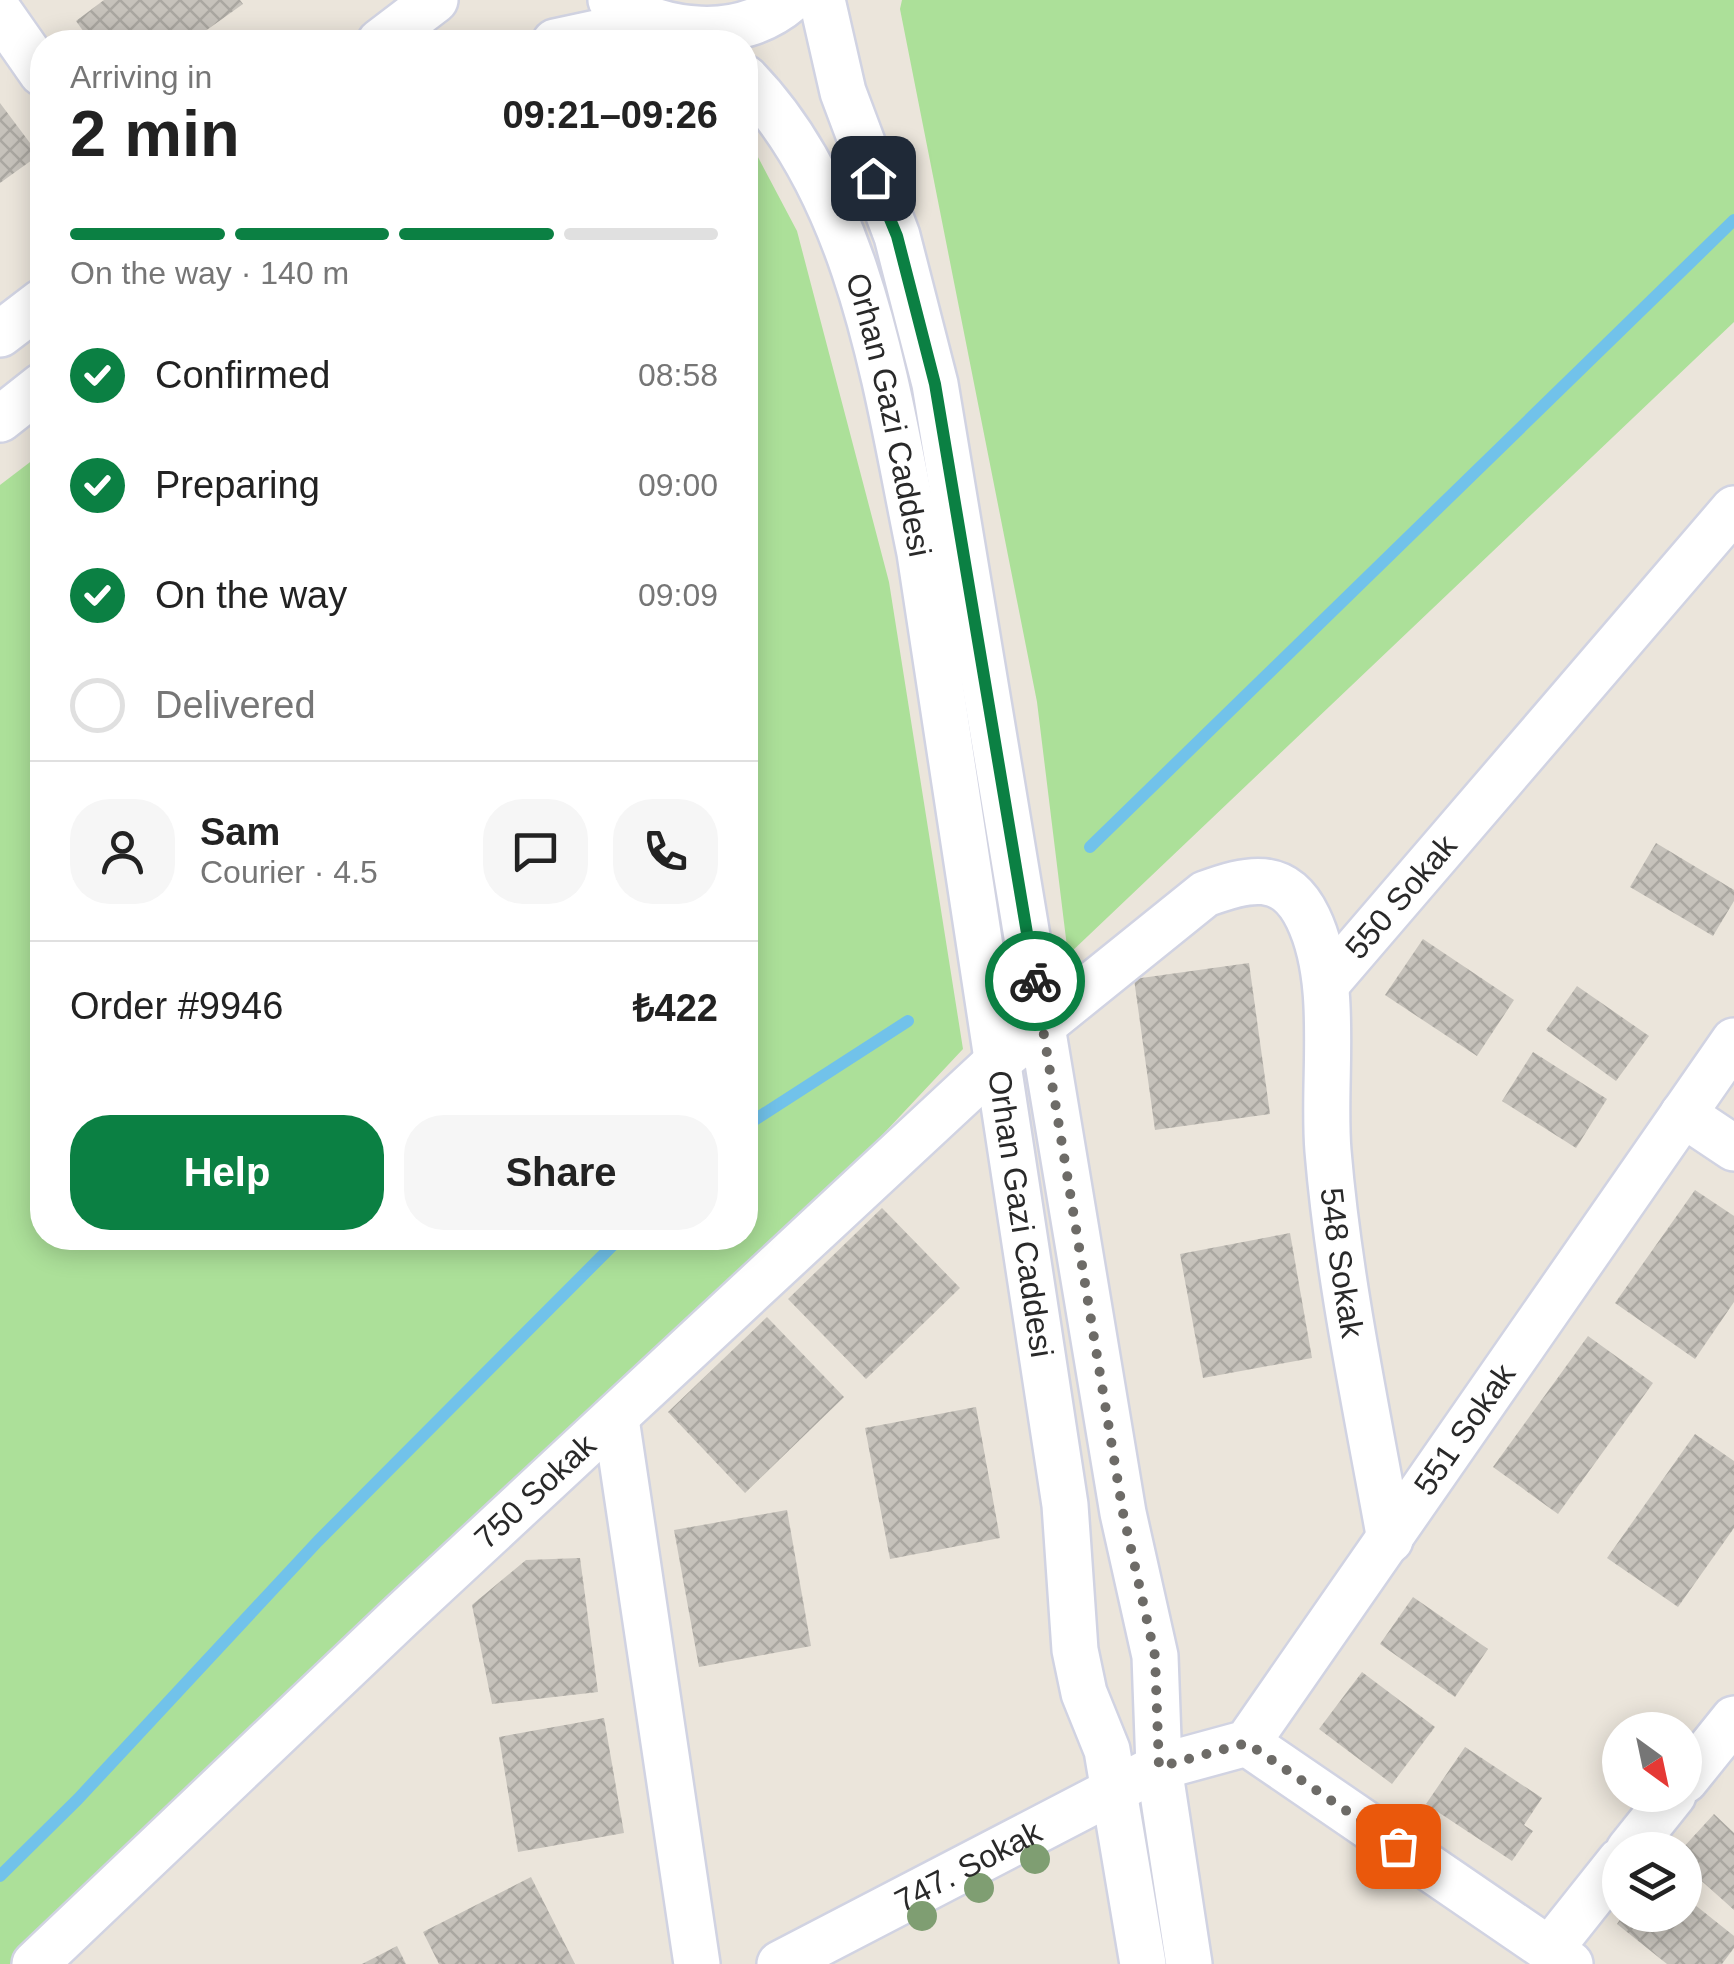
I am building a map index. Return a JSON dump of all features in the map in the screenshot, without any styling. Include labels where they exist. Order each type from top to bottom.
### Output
[{"type":"street","points":[[395,30],[434,0]]},
{"type":"street","points":[[723,30],[790,0]]},
{"type":"street","name":"Orhan Gazi Caddesi","points":[[822,0],[843,92],[897,236],[935,384],[1123,1513],[1155,1656],[1159,1767],[1189,1964]]},
{"type":"street","points":[[585,30],[630,11],[684,30]]},
{"type":"street","points":[[0,13],[30,56]]},
{"type":"street","name":"Orhan Gazi Caddesi","points":[[758,94],[793,138],[824,191],[855,274],[888,396],[920,554],[1066,1505],[1076,1650],[1084,1693],[1107,1750],[1143,1964]]},
{"type":"street","points":[[0,334],[30,311]]},
{"type":"street","points":[[0,418],[30,395]]},
{"type":"street","name":"550 Sokak","points":[[1326,984],[1734,509]]},
{"type":"street","name":"550 Sokak","points":[[1043,1027],[1205,894],[1239,882],[1265,880],[1285,890],[1308,917],[1326,984]]},
{"type":"street","name":"548 Sokak","points":[[1326,984],[1328,1148],[1344,1284],[1390,1540]]},
{"type":"street","name":"750 Sokak","points":[[35,1964],[401,1616],[998,1061],[1043,1027]]},
{"type":"street","name":"551 Sokak","points":[[1247,1743],[1734,1041]]},
{"type":"street","points":[[1683,1114],[1734,1148]]},
{"type":"street","points":[[616,1419],[698,1964]]},
{"type":"street","points":[[1702,1759],[1734,1720]]},
{"type":"street","points":[[1159,1767],[1247,1743],[1560,1956],[1602,1890]]},
{"type":"street","name":"747. Sokak","points":[[780,1964],[1159,1767]]},
{"type":"street","points":[[1643,1832],[1659,1812]]},
{"type":"green space","points":[[902,0],[1734,0],[1734,322],[1068,955],[1037,702],[900,9]]},
{"type":"green space","points":[[758,157],[797,231],[889,582],[963,1049],[616,1419],[35,1964],[0,1964],[0,485],[30,462],[30,1250],[758,1250]]},
{"type":"building","points":[[104,0],[240,0],[243,4],[207,30],[82,30],[76,21]]},
{"type":"building","points":[[0,103],[30,143],[30,161],[0,183]]},
{"type":"building","points":[[1656,843],[1734,890],[1734,901],[1713,936],[1630,887]]},
{"type":"building","points":[[1423,939],[1514,1000],[1477,1056],[1385,995]]},
{"type":"building","points":[[1249,963],[1270,1114],[1155,1130],[1134,979]]},
{"type":"building","points":[[1577,986],[1649,1036],[1616,1081],[1546,1030]]},
{"type":"building","points":[[1533,1052],[1607,1099],[1576,1148],[1502,1101]]},
{"type":"building","points":[[1695,1190],[1734,1216],[1734,1302],[1695,1359],[1615,1303]]},
{"type":"building","points":[[882,1208],[960,1288],[866,1379],[788,1299]]},
{"type":"building","points":[[1290,1233],[1312,1358],[1203,1378],[1180,1254]]},
{"type":"building","points":[[767,1317],[844,1397],[745,1493],[668,1412]]},
{"type":"building","points":[[1588,1336],[1653,1383],[1558,1514],[1493,1467]]},
{"type":"building","points":[[976,1407],[1000,1538],[890,1559],[865,1428]]},
{"type":"building","points":[[1695,1434],[1734,1461],[1734,1528],[1678,1607],[1607,1558]]},
{"type":"building","points":[[787,1510],[811,1646],[699,1667],[674,1530]]},
{"type":"building","points":[[580,1558],[598,1692],[492,1704],[472,1605],[526,1560]]},
{"type":"building","points":[[1413,1597],[1488,1649],[1455,1697],[1380,1644]]},
{"type":"building","points":[[1362,1672],[1435,1727],[1392,1784],[1319,1729]]},
{"type":"building","points":[[604,1718],[624,1833],[518,1852],[499,1737]]},
{"type":"building","points":[[1465,1747],[1542,1798],[1524,1825],[1533,1831],[1512,1861],[1426,1804]]},
{"type":"building","points":[[1714,1814],[1734,1833],[1734,1910],[1702,1881],[1702,1832],[1698,1832]]},
{"type":"building","points":[[531,1877],[575,1964],[439,1964],[423,1932]]},
{"type":"building","points":[[1702,1911],[1734,1936],[1734,1948],[1722,1964],[1667,1964],[1627,1932],[1702,1932]]},
{"type":"building","points":[[397,1946],[406,1964],[362,1964]]},
{"type":"waterway","points":[[1090,847],[1734,220]]},
{"type":"waterway","points":[[758,1118],[908,1021]]},
{"type":"waterway","points":[[0,1876],[78,1799],[318,1541],[608,1250]]},
{"type":"way so far","points":[[1035,981],[1123,1513],[1155,1656],[1159,1767],[1247,1743],[1398,1846]]},
{"type":"route","points":[[873,178],[897,236],[935,384],[1035,981]]}]
